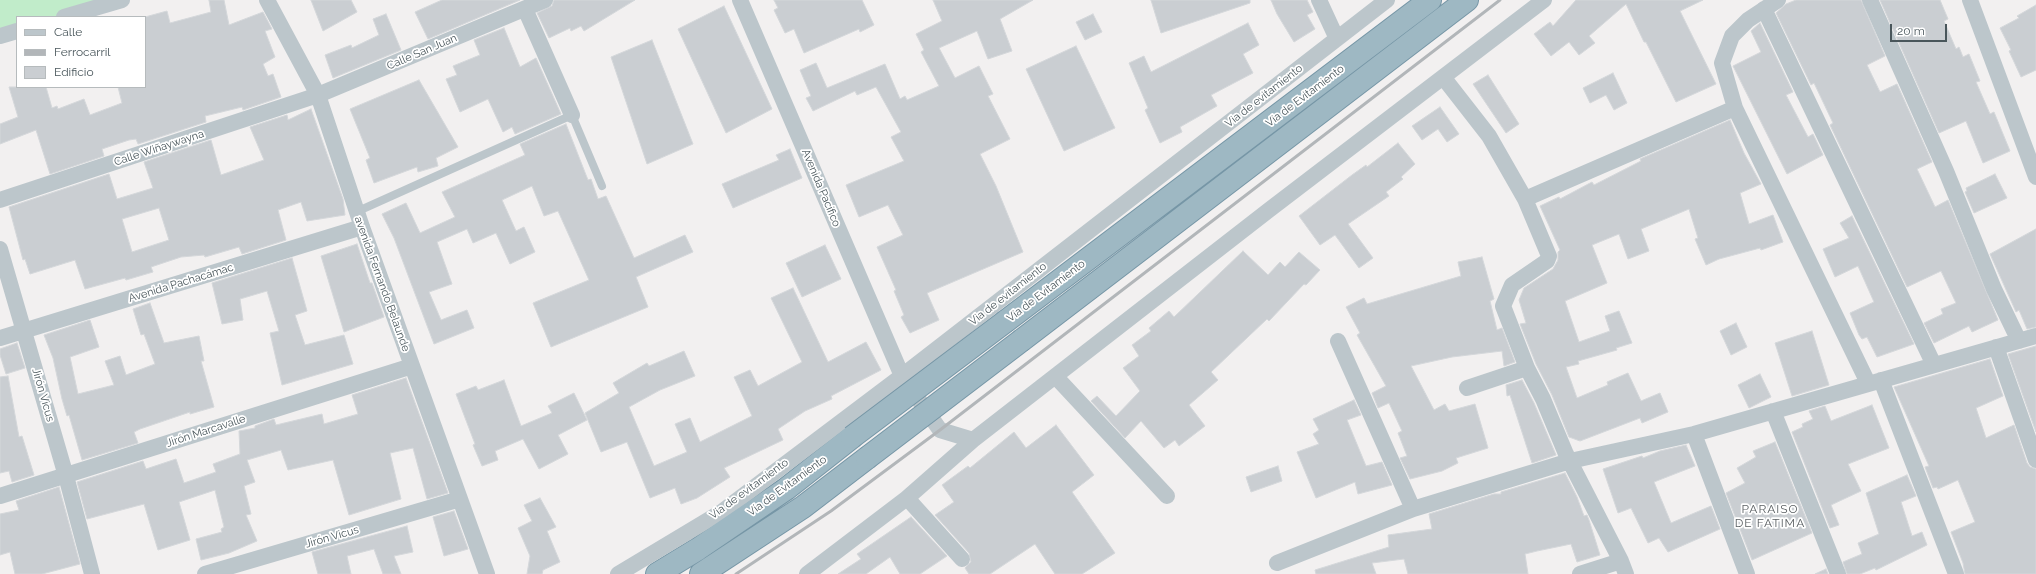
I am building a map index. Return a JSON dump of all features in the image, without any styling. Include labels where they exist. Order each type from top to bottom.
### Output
[{"type":"highway","name":"Vía de Evitamiento","points":[[657,574],[698,549],[786,488],[1430,0]]},
{"type":"highway","name":"Vía de Evitamiento","points":[[702,574],[803,507],[1467,0]]},
{"type":"street","points":[[67,16],[122,0]]},
{"type":"street","name":"avenida Fernando Belaunde","points":[[267,0],[318,95],[359,220],[487,574]]},
{"type":"street","name":"Calle San Juan","points":[[318,95],[545,0]]},
{"type":"street","name":"Avenida Pacífico","points":[[740,0],[902,376],[940,430],[973,440]]},
{"type":"street","points":[[1319,0],[1337,39]]},
{"type":"street","name":"Via de evitamiento","points":[[618,574],[723,511],[902,376],[1387,0]]},
{"type":"street","points":[[807,574],[906,498],[973,440],[1269,210],[1544,0]]},
{"type":"street","points":[[1778,0],[1748,20],[1732,36],[1722,63],[1734,108],[1875,382],[1956,574]]},
{"type":"street","points":[[1870,0],[1946,171],[1994,289],[2019,341]]},
{"type":"street","points":[[1970,0],[2036,177]]},
{"type":"street","points":[[525,8],[572,114]]},
{"type":"street","points":[[1764,9],[1934,365]]},
{"type":"street","points":[[0,36],[16,31]]},
{"type":"street","points":[[1443,77],[1489,136],[1525,199],[1549,256],[1547,262],[1512,285],[1503,306],[1527,368],[1543,399],[1566,454],[1624,568],[1580,574]]},
{"type":"street","name":"Calle Wiñaywayna","points":[[0,200],[318,95]]},
{"type":"street","points":[[1525,199],[1734,108]]},
{"type":"street","name":"Avenida Pachacámac","points":[[0,338],[359,220]]},
{"type":"street","name":"Jirón Vicus","points":[[0,249],[66,476],[92,574]]},
{"type":"street","points":[[1277,563],[1413,509],[1570,461],[1694,434],[2036,336]]},
{"type":"street","points":[[1338,341],[1413,509]]},
{"type":"street","points":[[1996,347],[2036,460]]},
{"type":"street","name":"Jirón Marcavalle","points":[[0,496],[412,366]]},
{"type":"street","points":[[1467,388],[1527,368]]},
{"type":"street","points":[[1056,377],[1167,496]]},
{"type":"street","points":[[1773,411],[1838,574]]},
{"type":"street","points":[[1694,434],[1747,574]]},
{"type":"street","points":[[906,498],[962,559]]},
{"type":"street","name":"Jirón Vicus","points":[[204,574],[460,499]]},
{"type":"lane","points":[[359,220],[572,114],[602,186]]},
{"type":"green space","points":[[0,0],[119,0],[65,16],[16,16],[16,30],[0,35]]},
{"type":"building","points":[[209,0],[224,0],[229,25],[263,12],[272,29],[265,31],[275,57],[263,64],[268,76],[273,74],[281,97],[243,110],[242,107],[205,116],[206,122],[138,144],[136,139],[102,149],[104,156],[50,174],[36,130],[0,144],[0,124],[18,117],[9,87],[46,88],[52,108],[57,106],[58,109],[84,99],[90,115],[122,103],[118,88],[146,88],[146,17],[167,11],[170,23],[211,12]]},
{"type":"building","points":[[311,0],[351,0],[357,12],[323,31]]},
{"type":"building","points":[[442,0],[520,0],[428,39],[415,12]]},
{"type":"building","points":[[554,0],[635,0],[584,31],[581,26],[571,31],[570,28],[549,38],[537,13],[552,6]]},
{"type":"building","points":[[774,0],[862,0],[874,25],[860,32],[859,29],[804,53],[794,29],[785,33],[774,10],[778,8]]},
{"type":"building","points":[[933,0],[1033,0],[1000,19],[1012,51],[988,59],[977,31],[939,48],[955,78],[979,66],[993,94],[988,96],[1010,139],[980,154],[996,186],[1023,252],[927,293],[939,320],[910,333],[901,317],[904,315],[894,291],[896,290],[877,247],[903,235],[888,205],[859,217],[846,185],[904,161],[891,137],[901,132],[876,87],[857,95],[855,91],[813,111],[806,98],[811,96],[800,70],[816,63],[827,88],[885,64],[900,99],[905,96],[907,100],[939,86],[921,52],[924,50],[916,34],[942,21]]},
{"type":"building","points":[[1151,0],[1250,0],[1250,3],[1161,33]]},
{"type":"building","points":[[1271,0],[1307,0],[1313,12],[1307,15],[1315,29],[1294,42],[1277,14]]},
{"type":"building","points":[[1576,0],[1703,0],[1680,11],[1716,84],[1676,102],[1646,42],[1644,42],[1626,4],[1589,36],[1595,43],[1579,55],[1569,42],[1551,56],[1534,34],[1550,22],[1553,26]]},
{"type":"building","points":[[1796,0],[1861,0],[1885,56],[1867,65],[1880,92],[1897,84],[1932,162],[1917,169],[1935,207],[1948,200],[1998,320],[1972,332],[1969,326],[1934,343],[1924,323],[1943,314],[1941,309],[1956,303],[1941,271],[1907,287],[1830,125],[1833,123],[1814,83],[1811,85],[1776,13],[1786,4]]},
{"type":"building","points":[[1880,0],[1940,0],[1948,19],[1944,21],[1956,49],[1959,47],[1963,57],[1969,54],[1980,81],[1976,82],[1990,114],[1994,112],[2010,151],[1983,163],[1966,121],[1939,133]]},
{"type":"building","points":[[2036,5],[2036,70],[2021,77],[2009,51],[2011,50],[2000,28],[2019,18],[2017,16]]},
{"type":"building","points":[[724,6],[772,109],[726,133],[678,29]]},
{"type":"building","points":[[386,14],[401,50],[333,78],[325,55],[351,45],[352,48],[379,35],[373,19]]},
{"type":"building","points":[[1093,14],[1102,32],[1085,40],[1076,22]]},
{"type":"building","points":[[1248,23],[1259,45],[1243,54],[1253,73],[1211,95],[1217,106],[1180,127],[1182,132],[1160,143],[1145,110],[1148,108],[1129,63],[1144,56],[1151,72]]},
{"type":"building","points":[[1760,23],[1793,92],[1786,95],[1808,137],[1813,134],[1823,155],[1787,174],[1733,66],[1761,52],[1751,31]]},
{"type":"building","points":[[504,28],[520,67],[536,58],[561,114],[515,134],[512,127],[503,132],[488,99],[460,112],[446,79],[457,75],[453,66],[480,55],[474,40]]},
{"type":"building","points":[[652,40],[693,144],[647,164],[611,57]]},
{"type":"building","points":[[1076,46],[1115,128],[1064,151],[1026,69]]},
{"type":"building","points":[[1613,73],[1627,103],[1614,110],[1606,95],[1590,103],[1583,88]]},
{"type":"building","points":[[1488,75],[1519,124],[1506,133],[1473,84]]},
{"type":"building","points":[[419,80],[458,147],[436,158],[438,166],[418,172],[417,167],[374,183],[366,160],[370,158],[350,109]]},
{"type":"building","points":[[1440,107],[1459,134],[1447,142],[1438,129],[1422,140],[1412,126]]},
{"type":"building","points":[[311,109],[343,199],[345,215],[307,221],[301,202],[278,210],[286,240],[242,254],[239,247],[205,257],[204,255],[181,257],[151,267],[153,272],[126,280],[125,278],[85,289],[75,260],[30,274],[25,259],[23,260],[9,207],[109,174],[117,199],[153,188],[144,162],[211,140],[221,175],[264,160],[250,127],[287,115],[288,120]],"holes":[[[159,208],[169,240],[132,252],[122,219]]]},
{"type":"building","points":[[1730,120],[1744,153],[1761,184],[1740,193],[1749,224],[1773,215],[1783,242],[1761,250],[1760,248],[1719,259],[1706,265],[1695,239],[1698,238],[1689,209],[1641,229],[1649,251],[1628,259],[1619,234],[1592,245],[1607,283],[1565,301],[1579,342],[1610,331],[1605,316],[1619,311],[1632,343],[1616,348],[1617,350],[1578,361],[1579,364],[1566,367],[1577,398],[1608,385],[1607,382],[1628,373],[1641,401],[1660,393],[1668,412],[1642,423],[1640,418],[1580,441],[1569,437],[1552,395],[1536,364],[1520,324],[1526,323],[1519,300],[1524,288],[1553,269],[1558,260],[1558,252],[1560,250],[1540,206],[1559,197],[1560,199],[1592,182],[1594,185],[1641,161],[1640,159]]},
{"type":"building","points":[[566,124],[588,180],[591,179],[598,199],[606,196],[634,258],[685,235],[693,252],[636,277],[648,307],[551,347],[533,303],[589,280],[558,211],[544,216],[532,186],[502,200],[516,231],[524,227],[535,252],[510,264],[496,233],[473,243],[467,229],[437,242],[452,284],[429,292],[441,320],[467,310],[474,328],[434,344],[394,238],[382,214],[406,203],[420,233],[455,217],[442,192],[525,155],[520,144]]},
{"type":"building","points":[[1398,143],[1415,164],[1401,177],[1403,179],[1386,192],[1389,196],[1348,224],[1373,258],[1359,268],[1335,235],[1320,245],[1299,216],[1352,175],[1366,165],[1367,167]]},
{"type":"building","points":[[790,149],[802,178],[733,208],[722,184],[779,160],[776,155]]},
{"type":"building","points":[[1995,174],[2007,198],[1974,213],[1965,192],[1967,191],[1966,188]]},
{"type":"building","points":[[1852,216],[1914,344],[1877,357],[1867,337],[1862,339],[1859,335],[1850,313],[1874,302],[1858,266],[1835,277],[1823,249],[1849,238],[1840,223]]},
{"type":"building","points":[[2036,229],[2036,327],[2027,329],[2019,310],[2016,312],[1990,254]]},
{"type":"building","points":[[357,244],[370,283],[372,283],[384,317],[344,332],[321,256]]},
{"type":"building","points":[[825,245],[841,279],[802,297],[786,263]]},
{"type":"building","points":[[1243,251],[1268,275],[1280,262],[1285,267],[1299,252],[1320,270],[1306,285],[1304,284],[1269,321],[1267,319],[1211,372],[1218,380],[1189,405],[1205,426],[1179,446],[1175,440],[1164,448],[1141,421],[1125,438],[1091,401],[1097,396],[1116,416],[1140,391],[1123,368],[1139,356],[1132,345],[1151,331],[1149,328],[1169,311],[1174,317]]},
{"type":"building","points":[[1482,257],[1494,299],[1490,301],[1497,330],[1502,328],[1515,362],[1504,366],[1502,351],[1452,357],[1411,366],[1434,410],[1445,404],[1449,411],[1475,404],[1488,448],[1456,458],[1458,463],[1442,471],[1410,479],[1400,458],[1407,456],[1398,433],[1402,431],[1389,403],[1378,408],[1372,393],[1386,386],[1357,335],[1360,333],[1346,307],[1364,298],[1367,304],[1461,276],[1458,262]]},
{"type":"building","points":[[292,258],[307,311],[295,315],[305,345],[344,335],[353,364],[282,385],[270,333],[279,331],[267,291],[240,299],[243,320],[222,324],[212,283]]},
{"type":"building","points":[[793,288],[828,362],[866,342],[881,370],[831,396],[832,399],[805,411],[778,429],[783,440],[724,468],[730,477],[697,498],[681,504],[675,488],[650,498],[627,442],[601,452],[585,413],[619,393],[613,383],[647,363],[649,366],[684,351],[695,376],[660,390],[629,407],[654,466],[687,452],[675,424],[690,418],[700,442],[752,416],[734,377],[750,370],[758,386],[802,362],[771,298]]},
{"type":"building","points":[[150,303],[164,343],[199,336],[204,361],[201,361],[214,407],[190,414],[190,412],[140,429],[134,432],[138,443],[82,460],[69,415],[67,416],[62,399],[53,358],[44,335],[90,320],[99,347],[70,357],[78,394],[114,385],[105,361],[120,356],[126,375],[155,364],[144,334],[141,335],[133,309]]},
{"type":"building","points":[[1736,323],[1747,347],[1731,355],[1720,331]]},
{"type":"building","points":[[1812,331],[1829,385],[1792,396],[1775,343]]},
{"type":"building","points":[[17,343],[25,368],[6,374],[0,355],[0,349]]},
{"type":"building","points":[[2036,346],[2036,432],[2008,354]]},
{"type":"building","points":[[1990,359],[2003,396],[1976,408],[1986,438],[2014,425],[2027,463],[2030,467],[2036,469],[2036,574],[1965,574],[1963,563],[1951,532],[1975,522],[1958,480],[1938,489],[1937,487],[1933,488],[1925,467],[1929,466],[1894,387]]},
{"type":"building","points":[[1760,374],[1771,397],[1749,408],[1738,385]]},
{"type":"building","points":[[8,376],[19,437],[22,436],[34,475],[12,482],[9,471],[0,473],[0,377]]},
{"type":"building","points":[[406,378],[448,493],[427,499],[413,448],[390,453],[401,499],[349,515],[333,460],[288,470],[281,450],[247,460],[255,482],[244,486],[251,514],[246,515],[257,541],[229,553],[201,560],[196,539],[222,532],[221,529],[224,527],[215,490],[179,502],[190,540],[158,550],[144,504],[87,519],[77,482],[143,461],[146,469],[176,459],[184,483],[216,472],[213,464],[240,454],[239,431],[255,428],[255,426],[274,419],[276,425],[322,414],[324,424],[358,414],[352,395]]},
{"type":"building","points":[[504,380],[521,426],[552,413],[548,406],[574,393],[587,420],[558,435],[568,454],[539,469],[523,439],[495,451],[498,460],[482,466],[473,445],[475,444],[456,394],[476,386],[478,390]]},
{"type":"building","points":[[1522,380],[1534,403],[1556,455],[1532,463],[1510,395],[1507,396],[1506,385]]},
{"type":"building","points":[[1354,400],[1361,415],[1347,420],[1366,466],[1382,462],[1392,485],[1358,494],[1355,482],[1316,498],[1297,452],[1319,444],[1313,434],[1319,430],[1313,419]]},
{"type":"building","points":[[1872,405],[1889,448],[1848,464],[1861,491],[1831,505],[1839,525],[1830,528],[1792,432],[1803,427],[1802,424],[1813,419],[1809,411],[1825,406],[1831,421]]},
{"type":"building","points":[[1056,425],[1094,475],[1072,492],[1115,553],[1082,574],[1055,574],[1035,544],[990,574],[969,574],[965,568],[971,562],[969,553],[935,515],[954,502],[942,485],[968,466],[970,468],[1014,432],[1026,448]]},
{"type":"building","points":[[1775,442],[1812,533],[1752,560],[1726,493],[1745,483],[1737,468],[1756,457],[1753,451]]},
{"type":"building","points":[[1686,445],[1695,466],[1654,482],[1671,523],[1711,506],[1720,529],[1668,552],[1659,538],[1648,543],[1631,508],[1618,513],[1603,469],[1642,456],[1643,458],[1660,451]]},
{"type":"building","points":[[1278,466],[1282,481],[1251,492],[1246,477]]},
{"type":"building","points":[[1565,473],[1577,497],[1584,516],[1587,515],[1600,555],[1577,562],[1571,544],[1525,554],[1528,574],[1408,574],[1404,559],[1372,563],[1376,574],[1316,574],[1315,570],[1389,547],[1388,535],[1432,529],[1429,514],[1494,494],[1501,494],[1501,492]]},
{"type":"building","points":[[1907,475],[1916,496],[1901,502],[1912,536],[1922,532],[1927,545],[1876,570],[1875,568],[1860,574],[1847,574],[1843,562],[1862,554],[1858,543],[1879,534],[1866,493]]},
{"type":"building","points":[[59,487],[80,564],[42,574],[15,574],[10,552],[0,555],[0,514],[19,510],[16,501]]},
{"type":"building","points":[[540,498],[556,527],[547,531],[560,562],[543,570],[542,574],[527,574],[530,556],[518,528],[532,521],[524,505]]},
{"type":"building","points":[[454,511],[468,549],[444,556],[433,517]]},
{"type":"building","points":[[911,517],[947,556],[920,574],[900,574],[890,557],[866,574],[838,574],[861,559],[857,554]]},
{"type":"building","points":[[407,526],[413,552],[394,556],[401,574],[383,574],[374,549],[347,556],[351,574],[318,574],[312,552]]},
{"type":"building","points":[[1826,569],[1828,574],[1815,574]]},
{"type":"railway","points":[[736,574],[831,511],[940,430],[1500,0]]},
{"type":"district","name":"PARAISO DE FATIMA","points":[[1770,516]]}]
